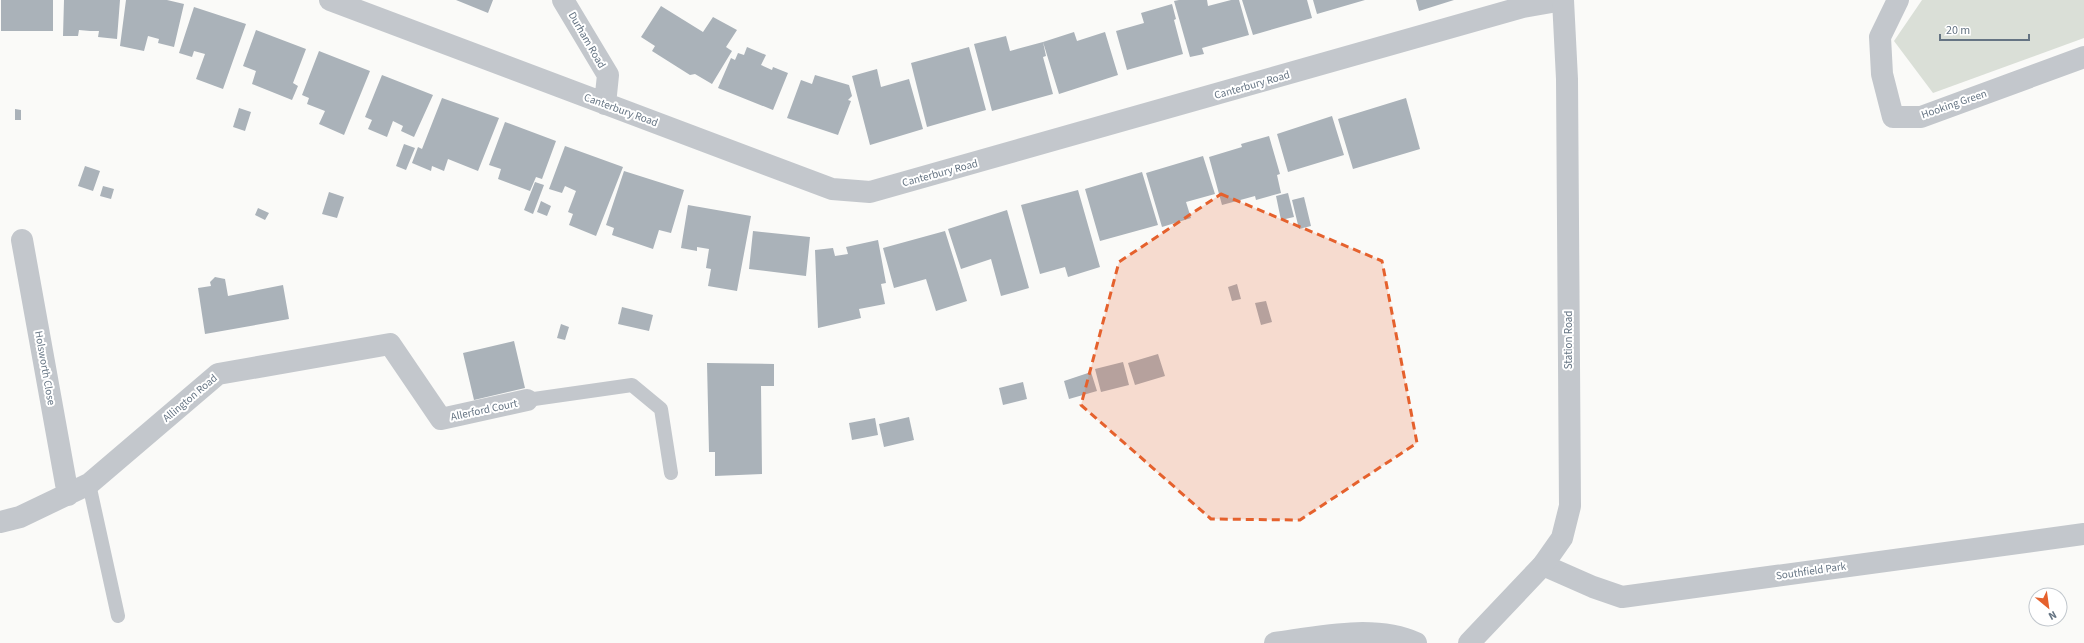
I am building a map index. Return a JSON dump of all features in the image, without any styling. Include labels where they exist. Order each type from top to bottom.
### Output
[{"type":"street","name":"Canterbury Road","points":[[330,0],[605,104],[735,151],[832,189],[870,192],[1523,7],[1563,0]]},
{"type":"street","name":"Durham Road","points":[[563,0],[608,75],[605,104]]},
{"type":"street","name":"Station Road","points":[[1469,643],[1543,564],[1562,538],[1570,506],[1567,79],[1563,0]]},
{"type":"street","name":"Hooking Green","points":[[1898,0],[1880,37],[1882,74],[1892,117],[1921,117],[2084,57]]},
{"type":"street","name":"Holsworth Close","points":[[22,240],[68,495]]},
{"type":"street","name":"Allington Road","points":[[0,522],[20,518],[89,484],[218,374],[390,344],[441,419]]},
{"type":"street","name":"Allerford Court","points":[[441,419],[527,400]]},
{"type":"street","name":"Southfield Park","points":[[1543,564],[1593,587],[1622,597],[2084,534]]},
{"type":"street","points":[[1275,643],[1364,632],[1408,639],[1416,643]]},
{"type":"lane","points":[[527,400],[632,385],[661,409],[671,473]]},
{"type":"lane","points":[[89,484],[118,616]]},
{"type":"highlighted area","points":[[1221,194],[1382,261],[1417,443],[1300,520],[1211,519],[1081,405],[1119,262]]},
{"type":"shaded area","points":[[1922,0],[2084,0],[2084,38],[1933,93],[1894,41]]},
{"type":"building","points":[[1,0],[53,0],[53,31],[1,31]]},
{"type":"building","points":[[64,0],[120,0],[117,39],[98,37],[99,31],[79,30],[78,36],[63,36]]},
{"type":"building","points":[[126,0],[167,0],[184,4],[174,47],[158,43],[159,39],[148,36],[144,51],[120,46]]},
{"type":"building","points":[[456,0],[493,0],[488,13]]},
{"type":"building","points":[[1207,0],[1208,6],[1231,0],[1239,0],[1249,35],[1202,48],[1204,54],[1190,57],[1174,1]]},
{"type":"building","points":[[1242,0],[1307,0],[1312,18],[1253,35]]},
{"type":"building","points":[[1313,0],[1365,0],[1317,14]]},
{"type":"building","points":[[1416,0],[1454,0],[1419,11]]},
{"type":"building","points":[[1172,4],[1176,19],[1174,20],[1183,54],[1127,70],[1116,31],[1144,23],[1141,13]]},
{"type":"building","points":[[661,6],[703,32],[713,17],[737,30],[726,47],[732,51],[712,84],[695,74],[690,75],[652,51],[655,46],[641,37]]},
{"type":"building","points":[[194,7],[246,24],[223,89],[196,79],[205,54],[194,51],[192,57],[179,53]]},
{"type":"building","points":[[256,30],[306,49],[293,83],[298,86],[292,100],[252,84],[256,71],[243,66]]},
{"type":"building","points":[[1074,32],[1077,41],[1105,32],[1118,75],[1059,94],[1043,42]]},
{"type":"building","points":[[1006,36],[1010,51],[1043,42],[1046,56],[1043,57],[1053,94],[992,111],[974,44]]},
{"type":"building","points":[[747,47],[766,55],[761,65],[772,70],[773,67],[788,73],[773,110],[718,88],[731,58],[735,60],[738,53],[744,55]]},
{"type":"building","points":[[969,47],[986,110],[927,127],[911,63]]},
{"type":"building","points":[[319,51],[370,71],[344,135],[319,124],[325,111],[307,104],[309,98],[302,95]]},
{"type":"building","points":[[877,69],[881,87],[909,79],[923,129],[870,145],[852,76]]},
{"type":"building","points":[[382,75],[433,95],[414,137],[401,131],[403,126],[393,121],[387,137],[368,129],[372,120],[365,117]]},
{"type":"building","points":[[815,75],[849,85],[852,96],[848,100],[851,101],[838,135],[787,118],[801,80],[812,84]]},
{"type":"building","points":[[442,98],[499,118],[478,171],[448,159],[444,171],[432,166],[431,171],[412,163],[418,147],[422,149]]},
{"type":"building","points":[[1406,98],[1420,149],[1353,169],[1338,119]]},
{"type":"building","points":[[239,108],[251,112],[245,131],[233,127]]},
{"type":"building","points":[[15,109],[21,110],[21,120],[15,120]]},
{"type":"building","points":[[1332,116],[1344,155],[1288,172],[1277,134]]},
{"type":"building","points":[[505,122],[556,141],[542,179],[536,177],[530,191],[498,179],[501,169],[489,165]]},
{"type":"building","points":[[1269,136],[1280,174],[1277,175],[1281,193],[1256,200],[1255,196],[1222,205],[1209,157],[1242,147],[1241,144]]},
{"type":"building","points":[[404,144],[415,148],[406,170],[396,166]]},
{"type":"building","points":[[565,146],[623,167],[596,236],[569,225],[573,214],[568,212],[576,191],[565,186],[562,193],[549,189]]},
{"type":"building","points":[[1203,156],[1215,194],[1186,202],[1191,218],[1162,227],[1146,173]]},
{"type":"building","points":[[85,166],[100,171],[93,191],[78,186]]},
{"type":"building","points":[[624,171],[684,190],[671,233],[659,230],[653,249],[612,235],[614,228],[606,225]]},
{"type":"building","points":[[1142,172],[1158,225],[1100,241],[1085,189]]},
{"type":"building","points":[[535,182],[544,185],[533,214],[524,210]]},
{"type":"building","points":[[103,186],[114,189],[111,199],[100,196]]},
{"type":"building","points":[[1078,190],[1100,267],[1068,277],[1065,267],[1040,274],[1021,205]]},
{"type":"building","points":[[329,192],[344,197],[337,218],[322,214]]},
{"type":"building","points":[[1288,193],[1294,217],[1281,220],[1276,196]]},
{"type":"building","points":[[1304,197],[1311,226],[1299,229],[1292,200]]},
{"type":"building","points":[[541,201],[551,206],[547,216],[537,212]]},
{"type":"building","points":[[688,205],[751,216],[737,291],[708,286],[711,269],[706,268],[709,249],[697,247],[697,251],[681,248]]},
{"type":"building","points":[[258,208],[269,213],[265,220],[255,215]]},
{"type":"building","points":[[1007,210],[1029,288],[1001,296],[991,259],[961,269],[948,229]]},
{"type":"building","points":[[753,231],[810,237],[806,276],[749,269]]},
{"type":"building","points":[[945,231],[967,301],[936,311],[926,279],[894,288],[883,248]]},
{"type":"building","points":[[878,240],[886,283],[881,284],[885,304],[859,309],[861,318],[818,328],[815,250],[833,248],[835,256],[848,254],[846,247]]},
{"type":"building","points":[[215,277],[225,279],[228,296],[283,285],[289,319],[205,334],[198,288],[211,286],[210,282]]},
{"type":"building","points":[[1237,284],[1241,299],[1232,301],[1228,287]]},
{"type":"building","points":[[1266,301],[1272,322],[1261,325],[1255,303]]},
{"type":"building","points":[[622,307],[653,315],[649,331],[618,324]]},
{"type":"building","points":[[561,324],[569,327],[565,340],[557,338]]},
{"type":"building","points":[[514,341],[525,388],[474,400],[463,353]]},
{"type":"building","points":[[1158,354],[1165,376],[1135,385],[1128,363]]},
{"type":"building","points":[[1123,362],[1129,385],[1101,392],[1095,369]]},
{"type":"building","points":[[707,363],[774,364],[774,386],[761,386],[762,474],[715,476],[715,452],[709,452]]},
{"type":"building","points":[[1091,372],[1097,391],[1069,399],[1064,381]]},
{"type":"building","points":[[1023,382],[1027,399],[1003,405],[999,388]]},
{"type":"building","points":[[909,417],[914,440],[884,447],[879,424]]},
{"type":"building","points":[[875,418],[878,435],[852,440],[849,423]]}]
